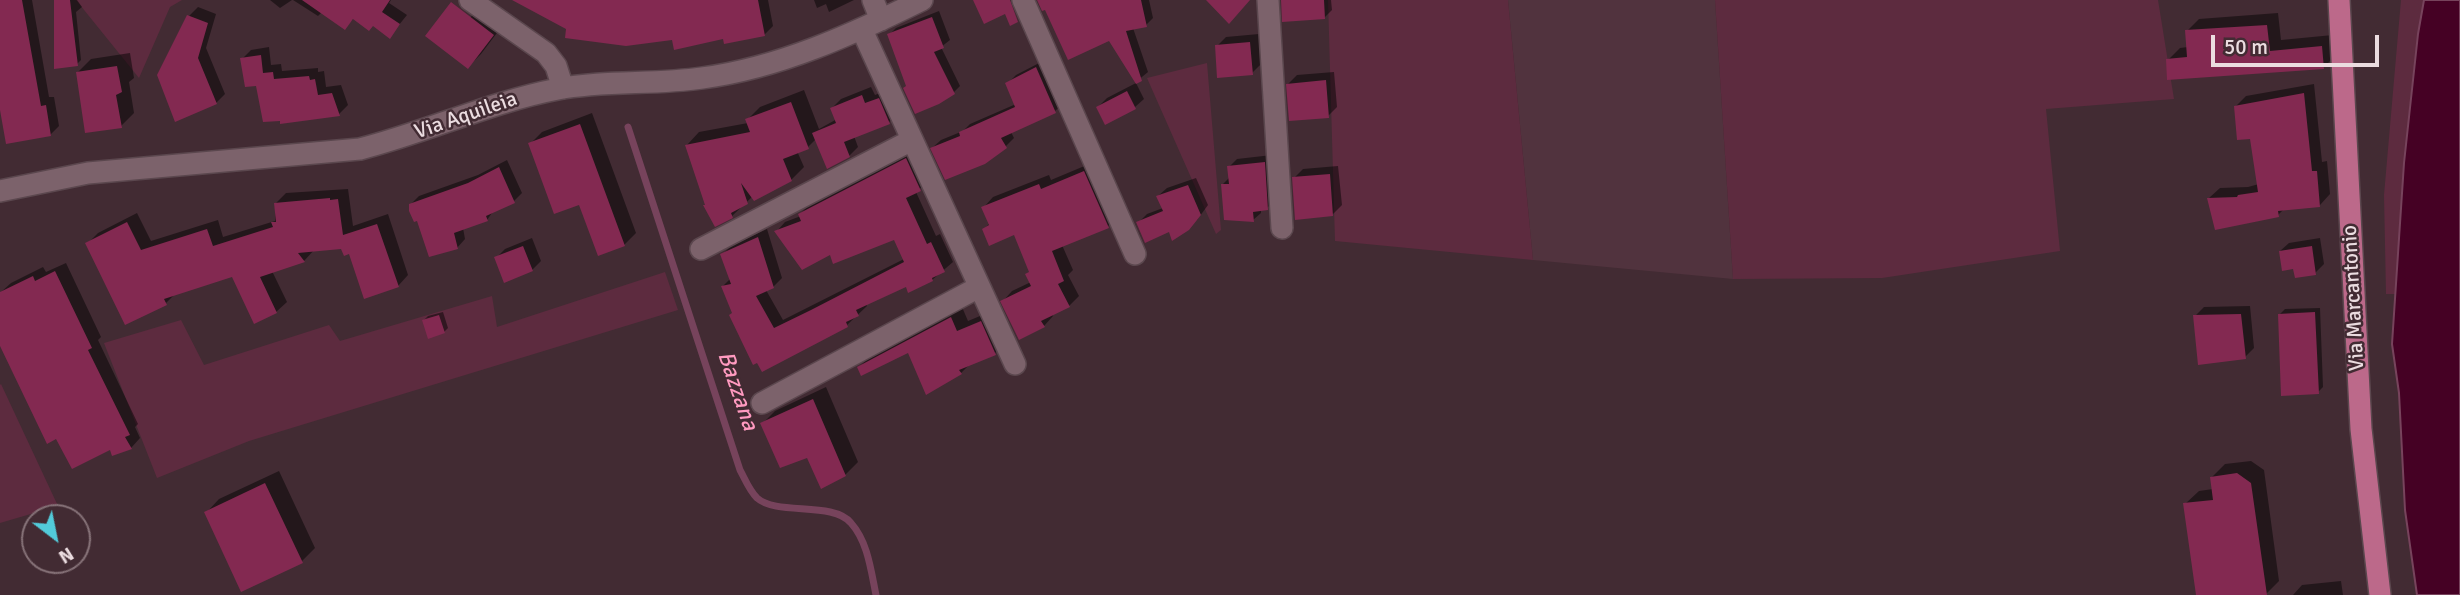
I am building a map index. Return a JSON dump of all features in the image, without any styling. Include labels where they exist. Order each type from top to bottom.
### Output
[{"type":"main road","name":"Via Marcantonio","points":[[2339,0],[2361,429],[2380,595]]},
{"type":"street","points":[[470,0],[546,53],[556,66],[563,88]]},
{"type":"street","points":[[873,0],[871,25],[912,139],[1014,364]]},
{"type":"street","name":"Via Aquileia","points":[[0,191],[88,173],[360,149],[516,98],[563,88],[700,79],[747,71],[871,25],[922,0]]},
{"type":"street","points":[[1023,0],[1135,254]]},
{"type":"street","points":[[1268,0],[1282,228]]},
{"type":"street","points":[[701,249],[912,139]]},
{"type":"street","points":[[762,403],[979,287]]},
{"type":"shaded area","points":[[76,0],[182,0],[170,7],[139,78]]},
{"type":"shaded area","points":[[1328,0],[1508,0],[1533,260],[1335,241]]},
{"type":"shaded area","points":[[1508,0],[1715,0],[1733,279],[1533,260]]},
{"type":"shaded area","points":[[1715,0],[2158,0],[2174,99],[2046,109],[2060,251],[1882,278],[1733,279]]},
{"type":"shaded area","points":[[2401,0],[2424,0],[2409,110],[2396,294],[2386,294],[2384,195]]},
{"type":"shaded area","points":[[2424,0],[2460,0],[2460,595],[2417,595],[2405,510],[2399,393],[2392,344],[2404,163]]},
{"type":"shaded area","points":[[1207,63],[1221,230],[1216,234],[1147,78]]},
{"type":"shaded area","points":[[665,272],[678,310],[249,441],[157,478],[104,343],[181,320],[204,365],[329,325],[340,341],[492,296],[497,327]]},
{"type":"shaded area","points":[[0,385],[57,504],[21,504],[21,517],[0,523]]},
{"type":"building","points":[[0,0],[22,0],[41,106],[46,105],[51,136],[6,144],[0,110]]},
{"type":"building","points":[[54,0],[70,0],[78,66],[54,69]]},
{"type":"building","points":[[302,0],[390,0],[382,12],[400,24],[390,39],[373,26],[369,31],[353,19],[345,30]]},
{"type":"building","points":[[512,0],[758,0],[765,36],[724,44],[723,39],[674,50],[672,40],[626,46],[565,38],[566,29]]},
{"type":"building","points":[[973,0],[1010,0],[1018,22],[1010,26],[1005,14],[984,24]]},
{"type":"building","points":[[1037,0],[1141,0],[1147,27],[1126,31],[1142,81],[1136,84],[1109,41],[1068,60],[1045,10],[1042,11]]},
{"type":"building","points":[[1206,0],[1250,0],[1229,24]]},
{"type":"building","points":[[1281,0],[1324,0],[1325,19],[1282,22]]},
{"type":"building","points":[[451,2],[494,35],[468,69],[425,36]]},
{"type":"building","points":[[187,15],[208,23],[198,58],[217,104],[175,122],[157,75]]},
{"type":"building","points":[[932,17],[944,48],[934,52],[955,94],[915,114],[903,88],[906,86],[887,34]]},
{"type":"building","points":[[2267,25],[2270,51],[2322,46],[2324,69],[2167,80],[2166,59],[2187,57],[2185,30]]},
{"type":"building","points":[[1250,42],[1253,75],[1217,78],[1215,45]]},
{"type":"building","points":[[261,55],[263,73],[273,72],[274,79],[309,76],[310,80],[315,79],[318,95],[332,93],[340,116],[280,124],[280,121],[263,122],[256,86],[245,87],[240,58]]},
{"type":"building","points":[[117,66],[122,92],[116,95],[122,128],[85,133],[76,72]]},
{"type":"building","points":[[1036,67],[1056,113],[1001,138],[1007,148],[985,164],[945,180],[930,148],[960,136],[959,132],[1015,107],[1005,83]]},
{"type":"building","points":[[1326,80],[1329,118],[1289,121],[1286,84]]},
{"type":"building","points":[[1127,91],[1136,109],[1105,125],[1096,107]]},
{"type":"building","points":[[2304,93],[2312,171],[2317,171],[2320,207],[2278,211],[2279,217],[2215,230],[2207,198],[2237,197],[2258,192],[2250,139],[2237,140],[2234,106]]},
{"type":"building","points":[[862,95],[865,103],[879,98],[890,124],[844,142],[850,157],[827,169],[812,133],[836,123],[830,108]]},
{"type":"building","points":[[791,102],[809,149],[783,159],[792,181],[754,201],[741,183],[748,204],[731,213],[733,218],[715,227],[703,205],[685,145],[750,132],[745,119]]},
{"type":"building","points":[[580,124],[625,246],[598,256],[579,205],[554,214],[528,143]]},
{"type":"building","points":[[906,158],[921,191],[906,198],[927,244],[931,242],[945,272],[908,293],[906,287],[856,310],[859,316],[846,322],[848,327],[762,372],[757,363],[753,365],[729,315],[732,313],[721,286],[731,284],[720,254],[758,237],[774,288],[756,296],[774,328],[904,262],[894,240],[833,264],[830,255],[802,270],[774,231],[801,221],[798,214]]},
{"type":"building","points":[[1265,162],[1268,210],[1253,212],[1254,222],[1224,220],[1221,184],[1229,184],[1227,166]]},
{"type":"building","points":[[499,167],[515,203],[486,216],[488,221],[454,233],[458,249],[429,257],[417,221],[414,222],[409,211],[409,204],[468,183]]},
{"type":"building","points":[[1084,171],[1109,228],[1052,251],[1064,281],[1058,284],[1070,307],[1041,321],[1045,327],[1019,340],[1000,301],[1031,286],[1025,274],[1029,272],[1014,235],[989,246],[982,229],[989,225],[981,207],[1039,184],[1041,189]]},
{"type":"building","points":[[1330,174],[1333,216],[1295,220],[1292,177]]},
{"type":"building","points":[[1188,185],[1201,215],[1189,230],[1172,241],[1169,232],[1145,243],[1136,222],[1163,211],[1156,196]]},
{"type":"building","points":[[338,199],[343,235],[377,224],[399,287],[364,299],[349,254],[344,256],[341,249],[298,253],[305,262],[260,277],[277,313],[254,324],[232,277],[164,299],[167,305],[125,325],[85,243],[127,222],[141,250],[207,229],[213,246],[273,227],[271,222],[276,222],[274,203]]},
{"type":"building","points":[[523,246],[533,271],[504,283],[494,257]]},
{"type":"building","points":[[2312,246],[2316,275],[2295,278],[2293,269],[2282,271],[2279,251]]},
{"type":"building","points":[[55,271],[92,348],[88,350],[130,435],[125,437],[132,449],[112,456],[110,450],[72,469],[56,439],[47,444],[0,346],[0,292],[33,276],[35,281]]},
{"type":"building","points":[[2315,312],[2319,394],[2281,396],[2278,314]]},
{"type":"building","points":[[2241,314],[2246,359],[2198,365],[2193,315]]},
{"type":"building","points":[[439,315],[445,333],[428,339],[422,320]]},
{"type":"building","points":[[951,317],[957,331],[981,321],[996,355],[959,370],[962,374],[926,395],[908,353],[861,376],[857,367]]},
{"type":"building","points":[[813,399],[846,476],[821,489],[807,458],[780,468],[760,423]]},
{"type":"building","points":[[2237,473],[2251,483],[2267,595],[2196,595],[2183,503],[2213,500],[2210,477]]},
{"type":"building","points":[[265,483],[303,563],[241,592],[204,512]]},
{"type":"waterway","name":"Bazzana","points":[[628,127],[740,470],[747,484],[757,498],[766,503],[832,512],[843,516],[857,531],[865,548],[876,595]]}]
